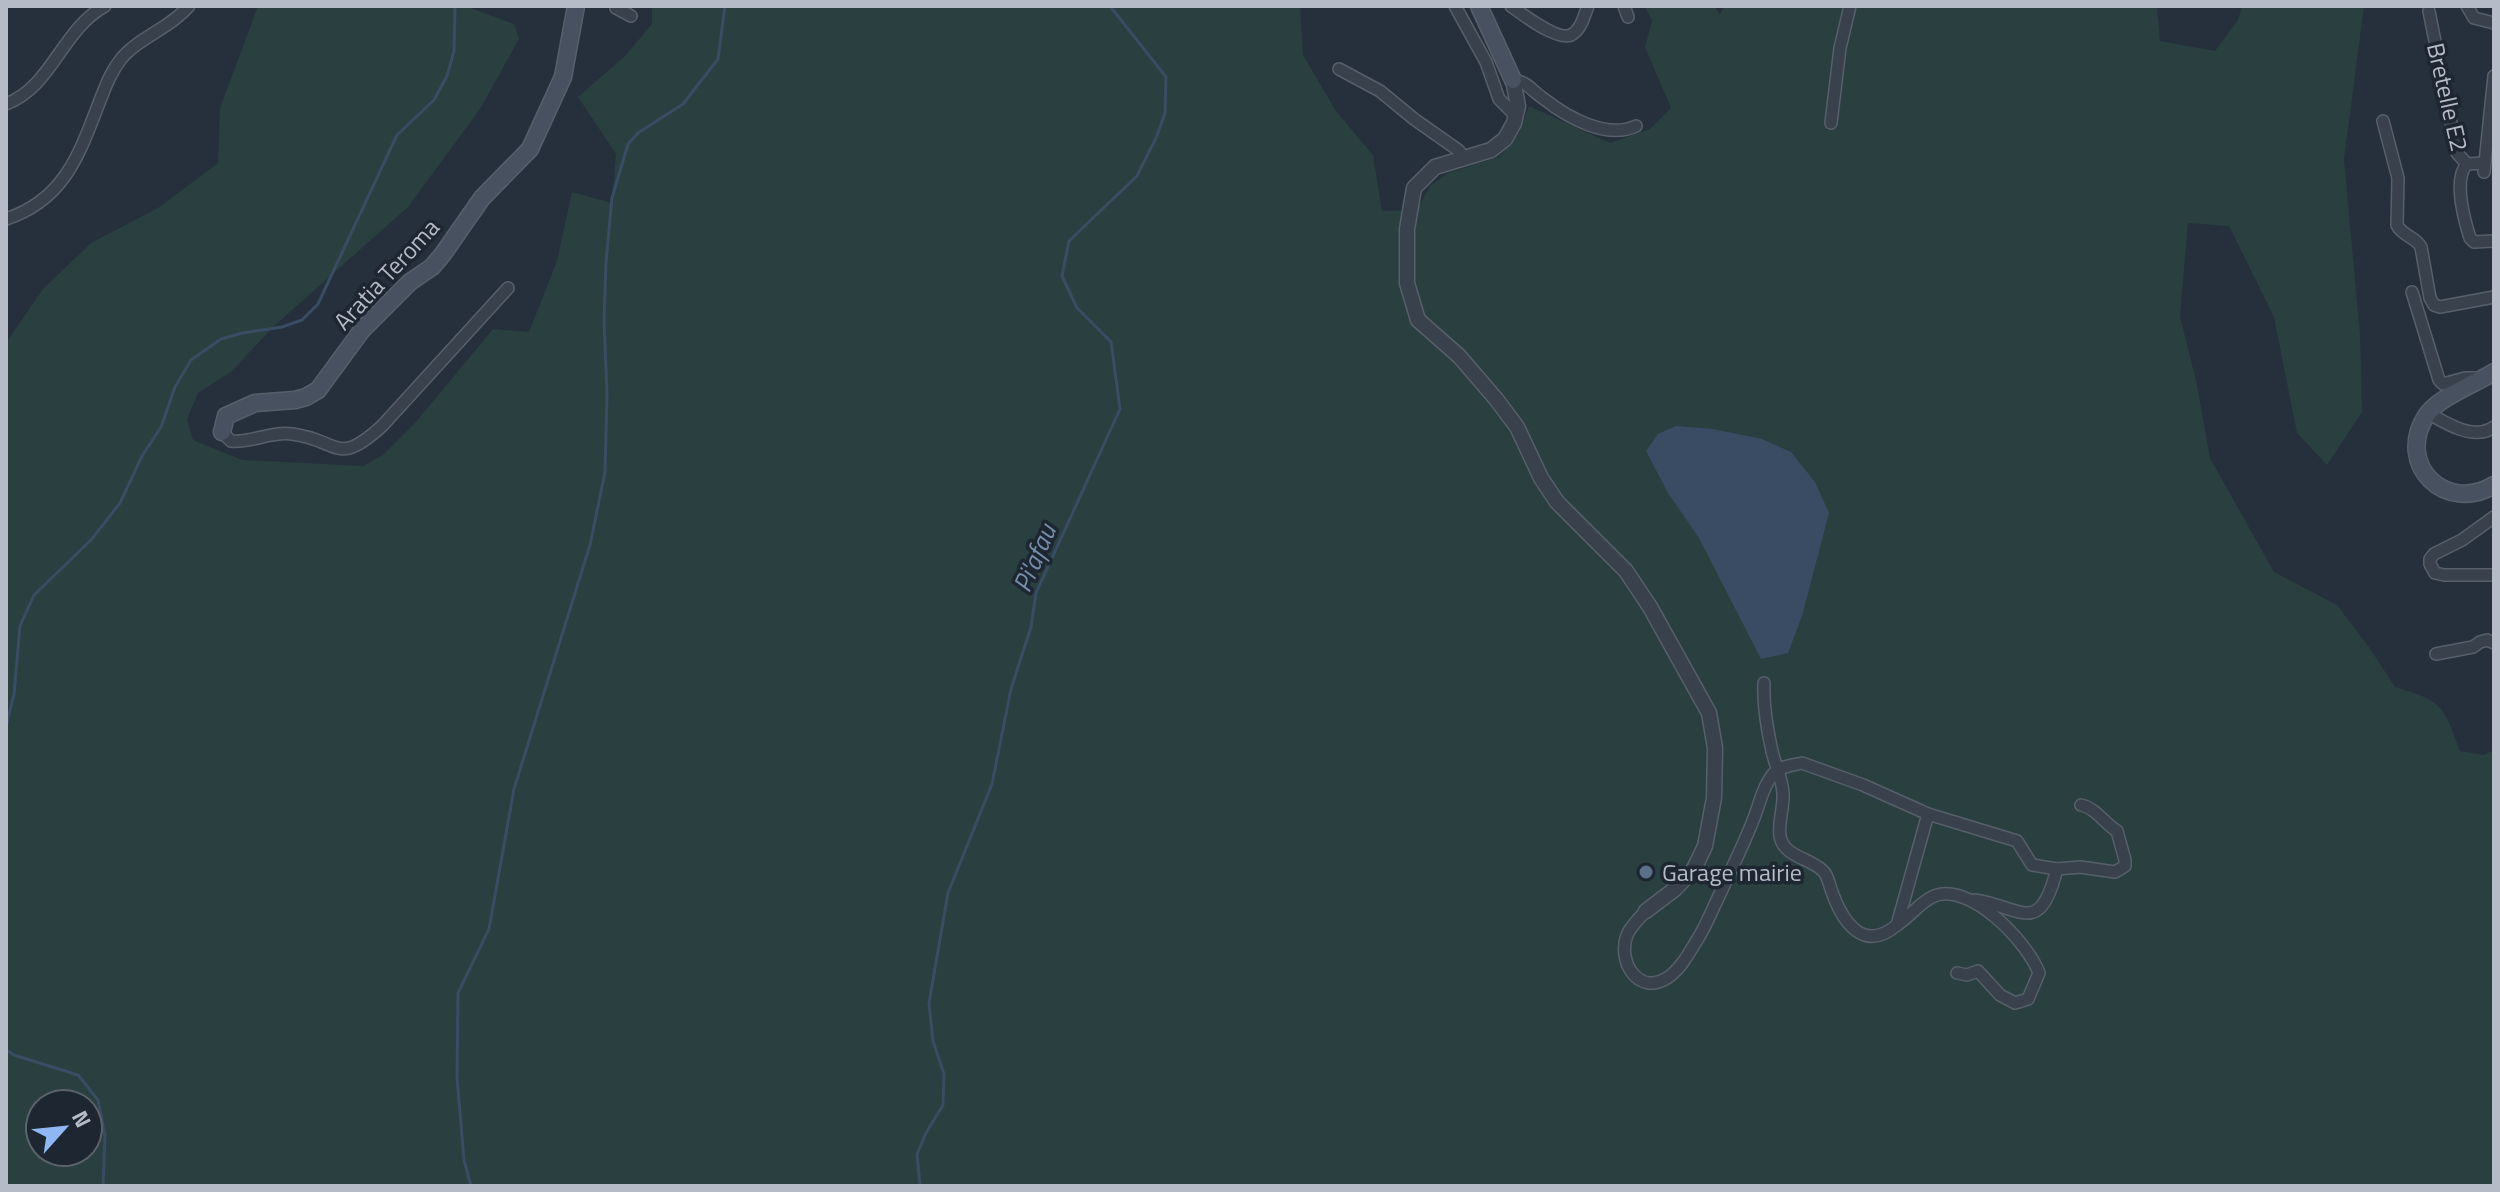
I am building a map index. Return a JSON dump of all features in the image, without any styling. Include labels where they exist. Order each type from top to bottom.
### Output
[{"type":"main road","name":"Aratia Teroma","points":[[222,432],[226,416],[238,409],[255,403],[295,400],[318,390],[362,330],[443,254],[482,198],[530,149],[563,77],[576,6]]},
{"type":"main road","points":[[1479,6],[1513,80]]},
{"type":"main road","points":[[2489,375],[2428,413],[2417,438],[2416,450],[2422,470],[2436,485],[2456,494],[2477,494],[2494,485]]},
{"type":"street","points":[[6,104],[33,90],[75,31],[92,13],[105,6]]},
{"type":"street","points":[[6,219],[23,213],[54,192],[77,158],[110,76],[121,59],[177,20],[189,6]]},
{"type":"street","points":[[616,6],[631,16]]},
{"type":"street","points":[[1511,6],[1545,28],[1565,35],[1572,34],[1581,25],[1588,6]]},
{"type":"street","points":[[1831,123],[1840,48],[1850,6]]},
{"type":"street","points":[[2467,6],[2474,18],[2494,23]]},
{"type":"street","points":[[1457,10],[1486,62],[1499,99],[1516,116]]},
{"type":"street","name":"Bretelle E2","points":[[2429,11],[2454,144],[2467,164],[2484,167],[2494,76]]},
{"type":"street","points":[[1339,69],[1380,91],[1466,159]]},
{"type":"street","points":[[1636,126],[1613,131],[1583,122],[1541,98],[1522,81],[1513,80],[1518,106],[1505,139],[1491,150],[1435,167],[1414,188],[1406,255],[1407,283],[1418,320],[1459,356],[1517,427],[1541,478],[1557,502],[1626,571],[1709,713],[1715,748],[1714,798],[1705,846],[1694,869],[1675,889],[1646,911],[1627,935],[1624,953],[1629,970],[1637,979],[1647,983],[1667,978],[1681,963],[1699,937],[1752,824],[1765,786],[1776,772],[1802,763],[1863,785],[1928,814],[2017,841],[2032,865],[2115,872],[2125,866],[2117,831],[2095,811],[2081,805]]},
{"type":"street","points":[[2383,121],[2398,178],[2397,225],[2399,230],[2418,240],[2434,305],[2440,307],[2494,297]]},
{"type":"street","points":[[2467,164],[2461,171],[2460,185],[2470,238],[2474,242],[2493,241]]},
{"type":"street","points":[[222,432],[231,441],[239,442],[292,434],[333,448],[353,448],[382,426],[508,288]]},
{"type":"street","points":[[2412,292],[2439,380],[2443,384],[2489,375]]},
{"type":"street","points":[[2428,413],[2466,430],[2482,433],[2494,427]]},
{"type":"street","points":[[2494,517],[2462,540],[2434,554],[2430,564],[2435,573],[2444,575],[2494,575]]},
{"type":"street","points":[[2436,654],[2473,647],[2487,640],[2494,643]]},
{"type":"street","points":[[1764,683],[1763,698],[1770,740],[1783,793],[1780,835],[1784,846],[1823,870],[1838,907],[1854,929],[1865,936],[1886,934],[1932,897],[1946,894],[1985,901],[2022,914],[2032,913],[2047,899],[2057,869]]},
{"type":"street","points":[[1897,925],[1928,814]]},
{"type":"street","points":[[1957,973],[1967,975],[1978,971],[2000,995],[2015,1003],[2028,999],[2039,973],[2036,963],[2001,921],[1975,903],[1958,896]]},
{"type":"green space","points":[[258,6],[470,6],[514,24],[519,39],[480,109],[408,207],[273,327],[232,371],[198,393],[187,419],[193,440],[242,460],[363,466],[383,455],[416,422],[493,329],[529,332],[557,261],[572,192],[612,203],[616,154],[578,97],[624,57],[652,24],[652,6],[1300,6],[1303,55],[1336,111],[1373,155],[1382,211],[1417,210],[1430,186],[1448,173],[1499,157],[1519,133],[1529,106],[1610,143],[1650,129],[1671,108],[1645,47],[1652,21],[1645,6],[1715,6],[1720,15],[1724,6],[2157,6],[2160,41],[2215,51],[2238,20],[2242,6],[2364,6],[2344,159],[2360,334],[2362,412],[2327,465],[2297,433],[2274,317],[2229,226],[2188,223],[2180,316],[2210,458],[2274,572],[2337,605],[2395,687],[2423,696],[2439,707],[2460,751],[2484,755],[2494,750],[2494,1186],[6,1186],[6,343],[43,289],[91,243],[158,208],[218,163],[220,108]]},
{"type":"water","points":[[1676,426],[1713,429],[1762,439],[1791,452],[1815,482],[1829,513],[1802,616],[1788,653],[1761,659],[1699,538],[1668,493],[1646,451],[1658,434]]},
{"type":"waterway","points":[[6,727],[14,694],[20,626],[34,595],[91,540],[120,503],[142,456],[161,427],[175,387],[191,360],[221,339],[302,320],[318,304],[397,135],[434,100],[447,76],[454,51],[455,6]]},
{"type":"waterway","points":[[471,1186],[464,1160],[457,1078],[458,993],[489,929],[514,789],[590,545],[605,472],[607,394],[604,321],[612,198],[628,144],[638,133],[683,104],[718,59],[725,6]]},
{"type":"waterway","name":"Pi'afau","points":[[920,1186],[917,1154],[943,1105],[944,1074],[933,1041],[929,1003],[948,893],[992,784],[1011,689],[1031,627],[1036,593],[1120,409],[1111,342],[1077,308],[1062,276],[1069,241],[1137,176],[1165,113],[1166,77],[1110,6]]},
{"type":"waterway","points":[[6,1050],[78,1075],[98,1100],[105,1136],[103,1186]]},
{"type":"place","name":"Garage mairie","points":[[1646,872]]}]
